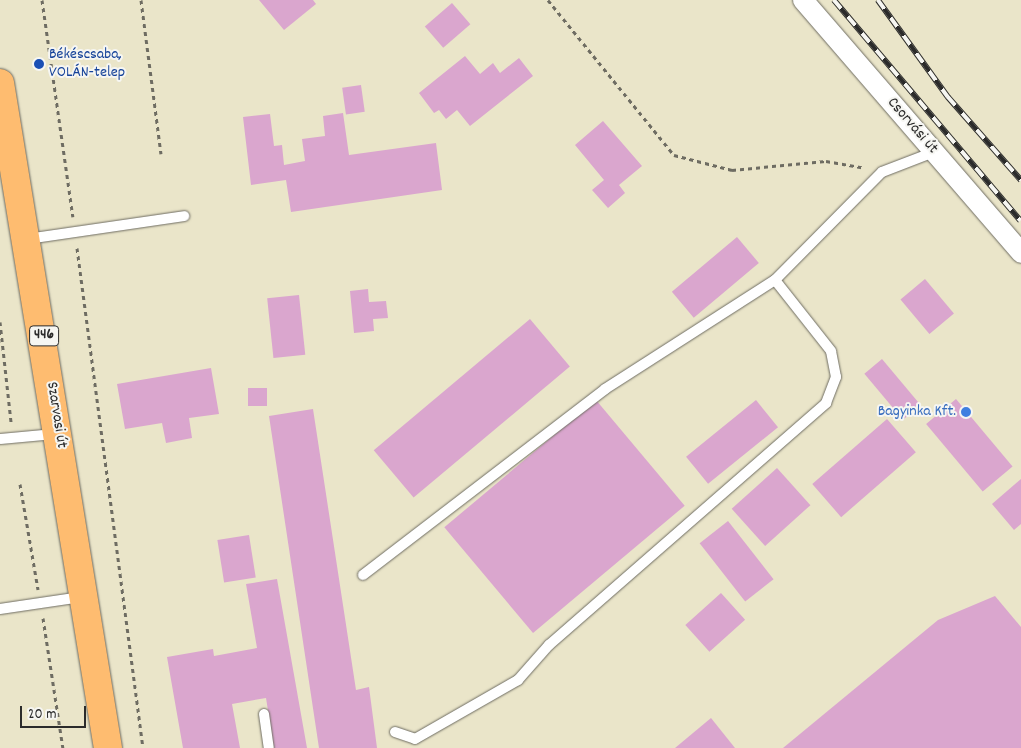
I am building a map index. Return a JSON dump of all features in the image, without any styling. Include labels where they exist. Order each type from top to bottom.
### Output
[{"type":"main road","name":"Szarvasi út","points":[[0,83],[27,239],[108,748]]},
{"type":"street","name":"Csorvási út","points":[[802,0],[1021,253]]},
{"type":"lane","points":[[363,574],[605,389],[775,280],[882,172],[934,152]]},
{"type":"lane","points":[[27,239],[75,230],[184,216]]},
{"type":"lane","points":[[395,732],[415,739],[518,680],[548,645],[826,403],[836,378],[831,351],[775,280]]},
{"type":"lane","points":[[0,439],[58,433]]},
{"type":"lane","points":[[0,609],[85,597]]},
{"type":"lane","points":[[264,714],[269,748]]},
{"type":"path","points":[[42,0],[75,230],[143,748]]},
{"type":"path","points":[[141,0],[161,154]]},
{"type":"path","points":[[548,0],[674,155],[732,170],[826,161],[882,172]]},
{"type":"path","points":[[0,322],[11,422]]},
{"type":"building","points":[[259,0],[313,0],[316,4],[284,30]]},
{"type":"building","points":[[452,3],[470,24],[443,48],[425,27]]},
{"type":"building","points":[[465,56],[480,74],[493,63],[500,73],[519,58],[533,76],[470,126],[457,110],[446,119],[439,110],[434,113],[419,93]]},
{"type":"building","points":[[361,85],[365,112],[346,114],[342,88]]},
{"type":"building","points":[[343,113],[349,155],[436,143],[442,190],[291,212],[286,180],[251,185],[243,117],[270,114],[274,146],[282,145],[284,165],[305,161],[302,139],[325,136],[323,116]]},
{"type":"building","points":[[603,121],[642,166],[619,185],[625,193],[608,208],[592,190],[604,180],[575,145]]},
{"type":"building","points":[[737,237],[759,263],[694,318],[672,292]]},
{"type":"building","points":[[925,279],[954,313],[929,334],[900,300]]},
{"type":"building","points":[[368,289],[369,302],[386,301],[388,318],[373,319],[374,331],[354,333],[350,291]]},
{"type":"building","points":[[299,295],[305,355],[273,358],[267,298]]},
{"type":"building","points":[[530,319],[570,366],[414,498],[374,450]]},
{"type":"building","points":[[882,359],[921,405],[903,420],[864,374]]},
{"type":"building","points":[[211,368],[219,414],[189,418],[192,438],[166,443],[162,423],[125,429],[117,384]]},
{"type":"building","points":[[248,388],[267,388],[267,406],[248,406]]},
{"type":"building","points":[[956,399],[1013,466],[983,491],[926,424]]},
{"type":"building","points":[[596,400],[685,506],[533,633],[444,527]]},
{"type":"building","points":[[756,400],[778,427],[708,484],[686,457]]},
{"type":"building","points":[[313,409],[356,690],[369,687],[377,748],[319,748],[269,416]]},
{"type":"building","points":[[887,419],[916,452],[841,517],[812,484]]},
{"type":"building","points":[[777,468],[810,505],[765,546],[732,509]]},
{"type":"building","points":[[1021,479],[1021,524],[1014,530],[992,504]]},
{"type":"building","points":[[728,521],[774,579],[745,601],[700,543]]},
{"type":"building","points":[[249,535],[256,577],[224,582],[217,540]]},
{"type":"building","points":[[277,579],[307,748],[274,748],[266,698],[232,704],[240,748],[183,748],[167,657],[213,649],[214,656],[257,648],[246,584]]},
{"type":"building","points":[[721,593],[745,620],[709,652],[685,625]]},
{"type":"building","points":[[995,596],[1021,627],[1021,748],[783,748],[938,620]]},
{"type":"building","points":[[711,718],[735,748],[675,748]]},
{"type":"railway","points":[[834,0],[1021,221]]},
{"type":"railway","points":[[878,0],[948,97],[1021,180]]},
{"type":"place","name":"Békéscsaba, VOLÁN-telep","points":[[39,64]]},
{"type":"place","name":"Bagyinka Kft.","points":[[966,412]]}]
